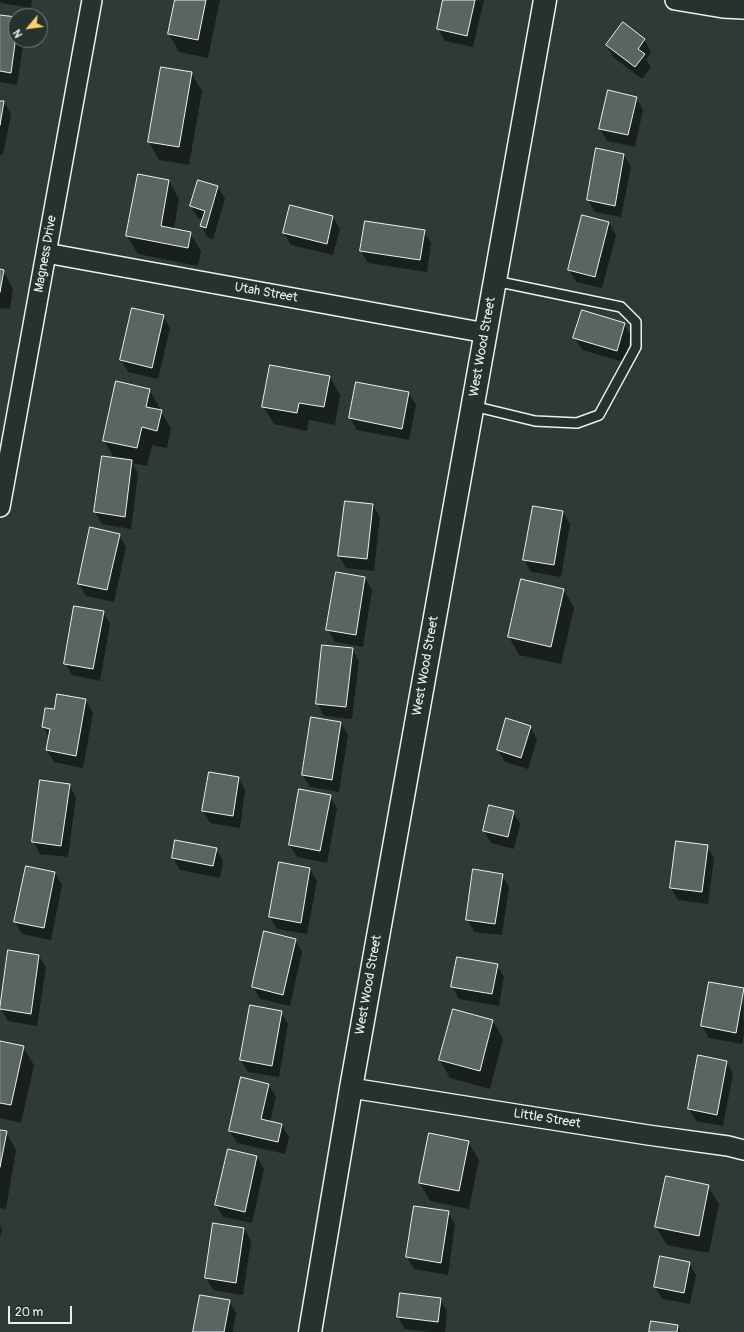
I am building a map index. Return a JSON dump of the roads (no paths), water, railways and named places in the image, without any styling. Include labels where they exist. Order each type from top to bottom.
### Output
[{"type":"street","name":"Magness Drive","points":[[0,507],[92,0]]},
{"type":"street","name":"West Wood Street","points":[[310,1332],[351,1088],[545,0]]},
{"type":"street","points":[[675,0],[723,8],[744,9]]},
{"type":"street","name":"Utah Street","points":[[46,253],[486,333]]},
{"type":"street","name":"Little Street","points":[[351,1088],[648,1135],[728,1146],[744,1150]]},
{"type":"lane","points":[[473,406],[535,421],[577,423],[599,415],[636,347],[636,322],[621,307],[495,281]]}]
